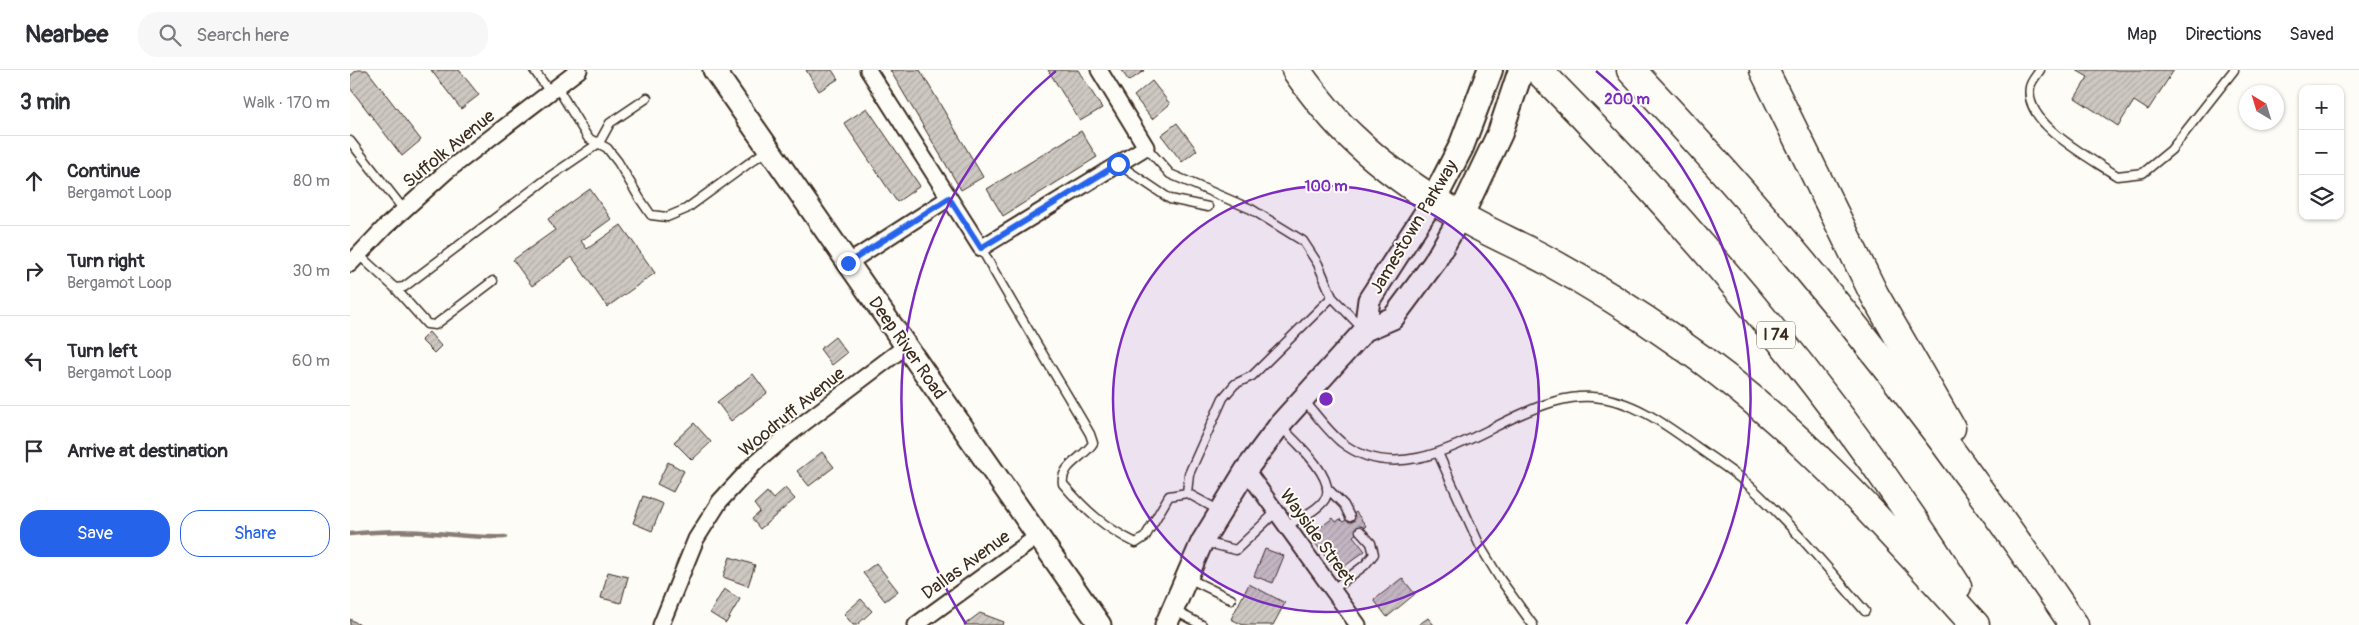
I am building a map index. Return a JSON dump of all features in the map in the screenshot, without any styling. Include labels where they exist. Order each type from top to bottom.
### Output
[{"type":"highway","points":[[1296,70],[1334,119],[1351,137],[1392,170],[1460,216],[1547,260],[1613,299],[1677,342],[1740,388],[1827,466],[1974,625]]},
{"type":"highway","name":"I 74","points":[[1538,70],[1679,220],[1808,375],[1872,458],[1916,521],[1982,625]]},
{"type":"highway","points":[[1631,70],[1730,176],[1824,288],[1878,356],[2019,544],[2074,625]]},
{"type":"highway","points":[[1764,70],[1874,294],[2019,544]]},
{"type":"main road","name":"Jamestown Parkway","points":[[1460,216],[1488,160],[1510,105],[1521,70]]},
{"type":"main road","name":"Jamestown Parkway","points":[[1434,199],[1461,148],[1488,76]]},
{"type":"street","name":"Suffolk Avenue","points":[[355,260],[404,210],[447,172],[579,70]]},
{"type":"street","name":"Deep River Road","points":[[714,70],[1100,625]]},
{"type":"street","points":[[868,70],[981,248],[1146,147],[1099,70]]},
{"type":"street","points":[[848,263],[949,198]]},
{"type":"street","name":"Jamestown Parkway","points":[[1365,330],[1369,300],[1434,199]]},
{"type":"street","name":"Jamestown Parkway","points":[[1169,617],[1202,542],[1246,470],[1303,398],[1365,330],[1393,318],[1434,263],[1460,216]]},
{"type":"street","name":"Woodruff Avenue","points":[[661,625],[696,539],[720,501],[755,463],[788,435],[906,346]]},
{"type":"street","name":"Wayside Street","points":[[1246,470],[1358,625]]},
{"type":"street","name":"Dallas Avenue","points":[[916,625],[1038,536]]},
{"type":"lane","points":[[534,70],[553,90],[588,138],[607,148],[618,162],[651,215],[666,217],[686,209],[769,149]]},
{"type":"lane","points":[[2040,70],[2030,86],[2030,103],[2045,126],[2117,176],[2144,173],[2171,150],[2234,70]]},
{"type":"lane","points":[[395,288],[404,287],[552,175],[599,143],[610,123],[647,98]]},
{"type":"lane","points":[[350,141],[404,210]]},
{"type":"lane","points":[[1146,147],[1170,174],[1251,209],[1302,240],[1318,264],[1332,297],[1365,330]]},
{"type":"lane","points":[[1118,164],[1170,199],[1208,207]]},
{"type":"lane","points":[[981,248],[1024,325],[1054,372],[1093,443],[1089,450],[1064,471],[1062,478],[1063,484],[1084,510],[1110,531],[1136,544],[1145,537],[1169,496],[1187,493],[1220,511]]},
{"type":"lane","points":[[355,260],[395,288],[427,324],[431,325],[435,325],[493,280]]},
{"type":"lane","points":[[1187,493],[1189,474],[1223,398],[1235,384],[1252,376],[1332,297]]},
{"type":"lane","points":[[1303,398],[1324,425],[1342,442],[1362,455],[1388,461],[1415,460],[1438,453],[1539,406],[1567,398],[1594,397],[1622,403],[1662,421],[1751,487],[1787,523],[1865,611]]},
{"type":"lane","points":[[1280,426],[1321,472],[1327,488],[1344,505],[1350,516]]},
{"type":"lane","points":[[1438,453],[1480,546],[1500,580],[1533,625]]},
{"type":"lane","points":[[1286,526],[1325,499],[1327,488]]},
{"type":"lane","points":[[1202,542],[1236,550],[1276,512]]},
{"type":"lane","points":[[1332,590],[1365,566],[1374,554],[1371,543],[1360,531]]},
{"type":"lane","points":[[1186,577],[1231,598]]},
{"type":"lane","points":[[1169,617],[1202,625]]},
{"type":"building","points":[[357,70],[367,70],[421,140],[402,156],[350,88],[350,76]]},
{"type":"building","points":[[431,70],[459,70],[479,95],[461,109]]},
{"type":"building","points":[[806,70],[832,70],[838,79],[819,91]]},
{"type":"building","points":[[890,70],[920,70],[983,177],[961,190]]},
{"type":"building","points":[[1048,70],[1078,70],[1102,108],[1080,121]]},
{"type":"building","points":[[1121,70],[1145,70],[1129,81]]},
{"type":"building","points":[[2076,70],[2174,70],[2148,110],[2134,101],[2118,126],[2075,98],[2088,77]]},
{"type":"building","points":[[1152,81],[1170,104],[1152,119],[1134,96]]},
{"type":"building","points":[[867,108],[920,186],[897,202],[844,123]]},
{"type":"building","points":[[1177,123],[1197,150],[1182,162],[1161,135]]},
{"type":"building","points":[[1081,131],[1097,157],[1003,216],[987,189]]},
{"type":"building","points":[[590,189],[611,219],[581,241],[587,249],[621,225],[655,273],[607,307],[572,257],[532,286],[513,260],[555,230],[548,219]]},
{"type":"building","points":[[429,332],[441,346],[434,353],[421,340]]},
{"type":"building","points":[[835,337],[847,353],[832,365],[820,349]]},
{"type":"building","points":[[753,374],[767,393],[731,421],[717,402]]},
{"type":"building","points":[[694,423],[711,442],[692,460],[674,442]]},
{"type":"building","points":[[822,452],[834,467],[809,486],[797,471]]},
{"type":"building","points":[[668,462],[684,471],[673,492],[657,484]]},
{"type":"building","points":[[785,488],[795,499],[760,529],[752,519],[760,512],[754,504],[767,492],[773,499]]},
{"type":"building","points":[[643,496],[663,504],[652,531],[633,523]]},
{"type":"building","points":[[1356,512],[1366,526],[1353,536],[1365,551],[1337,572],[1312,539],[1317,535],[1314,532],[1333,518],[1336,522],[1340,519],[1343,522]]},
{"type":"building","points":[[1265,549],[1284,556],[1273,583],[1254,576]]},
{"type":"building","points":[[730,557],[755,565],[748,586],[723,577]]},
{"type":"building","points":[[876,563],[898,591],[885,601],[863,573]]},
{"type":"building","points":[[608,572],[628,577],[621,603],[601,598]]},
{"type":"building","points":[[1402,578],[1415,594],[1387,617],[1374,600]]},
{"type":"building","points":[[1249,584],[1285,603],[1273,625],[1243,625],[1231,619]]},
{"type":"building","points":[[724,589],[740,599],[726,623],[710,613]]},
{"type":"building","points":[[861,599],[872,611],[857,625],[853,625],[844,614]]},
{"type":"building","points":[[980,613],[1004,622],[1003,625],[964,625]]},
{"type":"building","points":[[1428,618],[1434,625],[1418,625]]},
{"type":"building","points":[[350,619],[360,625],[350,625]]},
{"type":"waterway","points":[[350,534],[403,531],[479,537],[505,537]]},
{"type":"route","points":[[848,263],[949,198],[981,248],[1118,164]]}]
